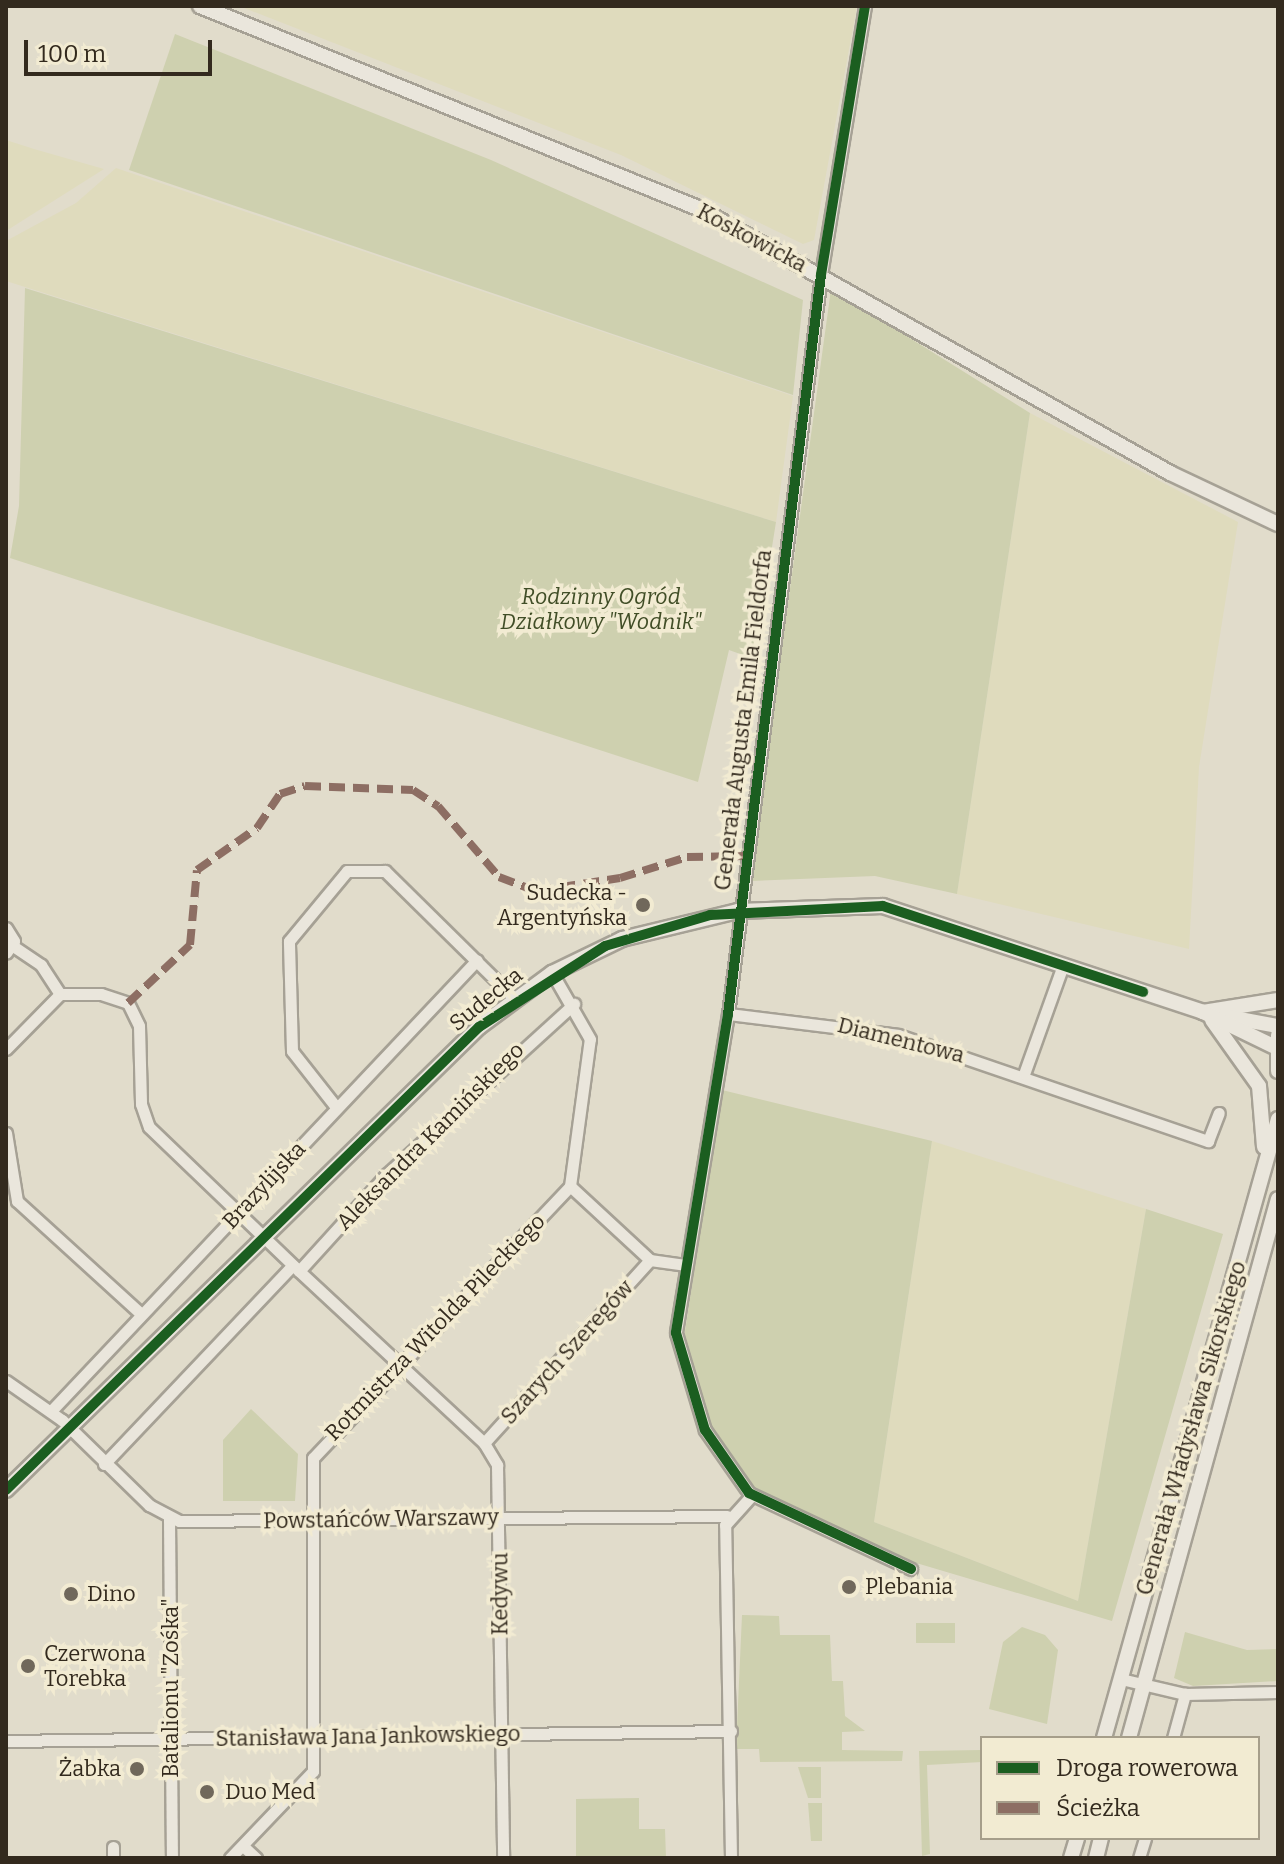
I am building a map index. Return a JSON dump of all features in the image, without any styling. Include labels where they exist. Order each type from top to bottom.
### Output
[{"type":"street","name":"Koskowicka","points":[[200,6],[698,208],[1170,473],[1278,524]]},
{"type":"street","name":"Generała Augusta Emila Fieldorfa","points":[[865,6],[821,275],[738,911],[728,1014],[676,1333],[683,1369],[705,1430],[752,1495],[911,1569]]},
{"type":"street","points":[[336,1107],[292,1051],[289,941],[303,917],[347,871],[371,866],[385,871],[514,998]]},
{"type":"street","name":"Sudecka","points":[[6,1490],[514,998],[552,973],[648,930],[738,911],[883,906],[1203,1012],[1276,1040]]},
{"type":"street","points":[[6,928],[9,950],[41,965],[60,994]]},
{"type":"street","name":"Brazylijska","points":[[51,1411],[477,960]]},
{"type":"street","points":[[1024,1074],[1063,965]]},
{"type":"street","points":[[552,973],[574,1004],[590,1039],[570,1186]]},
{"type":"street","points":[[6,1049],[60,994],[119,997],[136,1012],[141,1104],[149,1127],[296,1268]]},
{"type":"street","points":[[1264,1159],[1259,1086],[1203,1012],[1278,1000]]},
{"type":"street","name":"Aleksandra Kamińskiego","points":[[104,1464],[387,1174],[574,1004]]},
{"type":"street","name":"Sudecka","points":[[1203,1012],[1278,1026]]},
{"type":"street","name":"Diamentowa","points":[[728,1014],[855,1025],[1024,1074],[1208,1141],[1219,1113]]},
{"type":"street","points":[[1276,1040],[1278,1071]]},
{"type":"street","name":"Generała Władysława Sikorskiego","points":[[1105,1736],[1264,1159],[1278,1119]]},
{"type":"street","points":[[6,1133],[17,1201],[141,1314]]},
{"type":"street","name":"Szarych Szeregów","points":[[570,1186],[650,1260],[685,1265]]},
{"type":"street","name":"Rotmistrza Witolda Pileckiego","points":[[230,1858],[310,1776],[313,1458],[570,1186]]},
{"type":"street","name":"Generała Władysława Sikorskiego","points":[[1130,1736],[1278,1199]]},
{"type":"street","name":"Szarych Szeregów","points":[[484,1443],[650,1260]]},
{"type":"street","name":"Kedywu","points":[[296,1268],[484,1443],[499,1474],[503,1858]]},
{"type":"street","points":[[6,1381],[51,1411],[104,1464],[169,1519]]},
{"type":"street","points":[[731,1858],[727,1516],[752,1495]]},
{"type":"street","name":"Powstańców Warszawy","points":[[169,1519],[727,1516]]},
{"type":"street","name":"Batalionu \"Zośka\"","points":[[169,1519],[172,1858]]},
{"type":"street","points":[[1121,1679],[1185,1694],[1278,1692]]},
{"type":"street","points":[[1174,1736],[1185,1694]]},
{"type":"street","name":"Stanisława Jana Jankowskiego","points":[[6,1741],[731,1731]]},
{"type":"street","points":[[243,1846],[256,1858]]},
{"type":"shaded area","points":[[239,6],[857,6],[814,240],[803,244],[621,155]]},
{"type":"shaded area","points":[[6,140],[34,149],[104,169],[6,231]]},
{"type":"shaded area","points":[[116,168],[793,396],[776,522],[6,281],[6,241],[76,203]]},
{"type":"shaded area","points":[[1030,413],[1238,522],[1199,767],[1189,949],[957,894]]},
{"type":"shaded area","points":[[932,1141],[1146,1209],[1078,1601],[874,1522]]},
{"type":"green space","points":[[175,34],[491,160],[803,300],[793,395],[129,170]]},
{"type":"green space","name":"Rodzinny Ogród Działkowy \"Wodnik\"","points":[[25,288],[776,522],[754,659],[729,650],[698,782],[10,558],[19,506]]},
{"type":"green space","points":[[831,289],[1030,413],[957,894],[875,876],[750,881]]},
{"type":"green space","points":[[722,1090],[932,1141],[874,1522],[1078,1601],[1146,1209],[1223,1234],[1112,1621],[886,1554],[755,1491],[705,1416],[683,1344]]},
{"type":"green space","points":[[251,1409],[298,1454],[295,1501],[223,1501],[223,1440]]},
{"type":"green space","points":[[742,1615],[779,1616],[780,1635],[830,1635],[832,1681],[843,1681],[845,1716],[865,1731],[842,1732],[842,1750],[903,1751],[902,1761],[760,1762],[759,1749],[736,1749]]},
{"type":"green space","points":[[916,1623],[955,1623],[955,1643],[916,1643]]},
{"type":"green space","points":[[1022,1627],[1045,1635],[1058,1650],[1047,1724],[989,1709],[1003,1642]]},
{"type":"green space","points":[[1185,1632],[1247,1650],[1278,1649],[1278,1681],[1193,1686],[1174,1678]]},
{"type":"green space","points":[[980,1750],[980,1762],[927,1765],[930,1854],[922,1856],[919,1751]]},
{"type":"green space","points":[[798,1767],[821,1767],[821,1798],[808,1798]]},
{"type":"green space","points":[[639,1798],[639,1829],[665,1829],[666,1858],[576,1858],[576,1799]]},
{"type":"green space","points":[[808,1803],[822,1803],[822,1841],[811,1841]]},
{"type":"marked path","points":[[128,1003],[190,945],[197,870],[257,828],[280,794],[305,786],[413,790],[438,806],[499,877],[536,891],[620,878],[687,857],[745,856]]},
{"type":"cycle path","points":[[865,6],[821,275],[728,1014],[676,1333],[705,1430],[749,1493],[911,1569]]},
{"type":"cycle path","points":[[6,1490],[479,1027],[605,946],[710,915],[883,906],[1143,992]]},
{"type":"place","name":"Sudecka - Argentyńska","points":[[643,905]]},
{"type":"place","name":"Plebania","points":[[849,1587]]},
{"type":"place","name":"Dino","points":[[71,1594]]},
{"type":"place","name":"Czerwona Torebka","points":[[28,1666]]},
{"type":"place","name":"Żabka","points":[[137,1769]]},
{"type":"place","name":"Duo Med","points":[[207,1792]]}]
